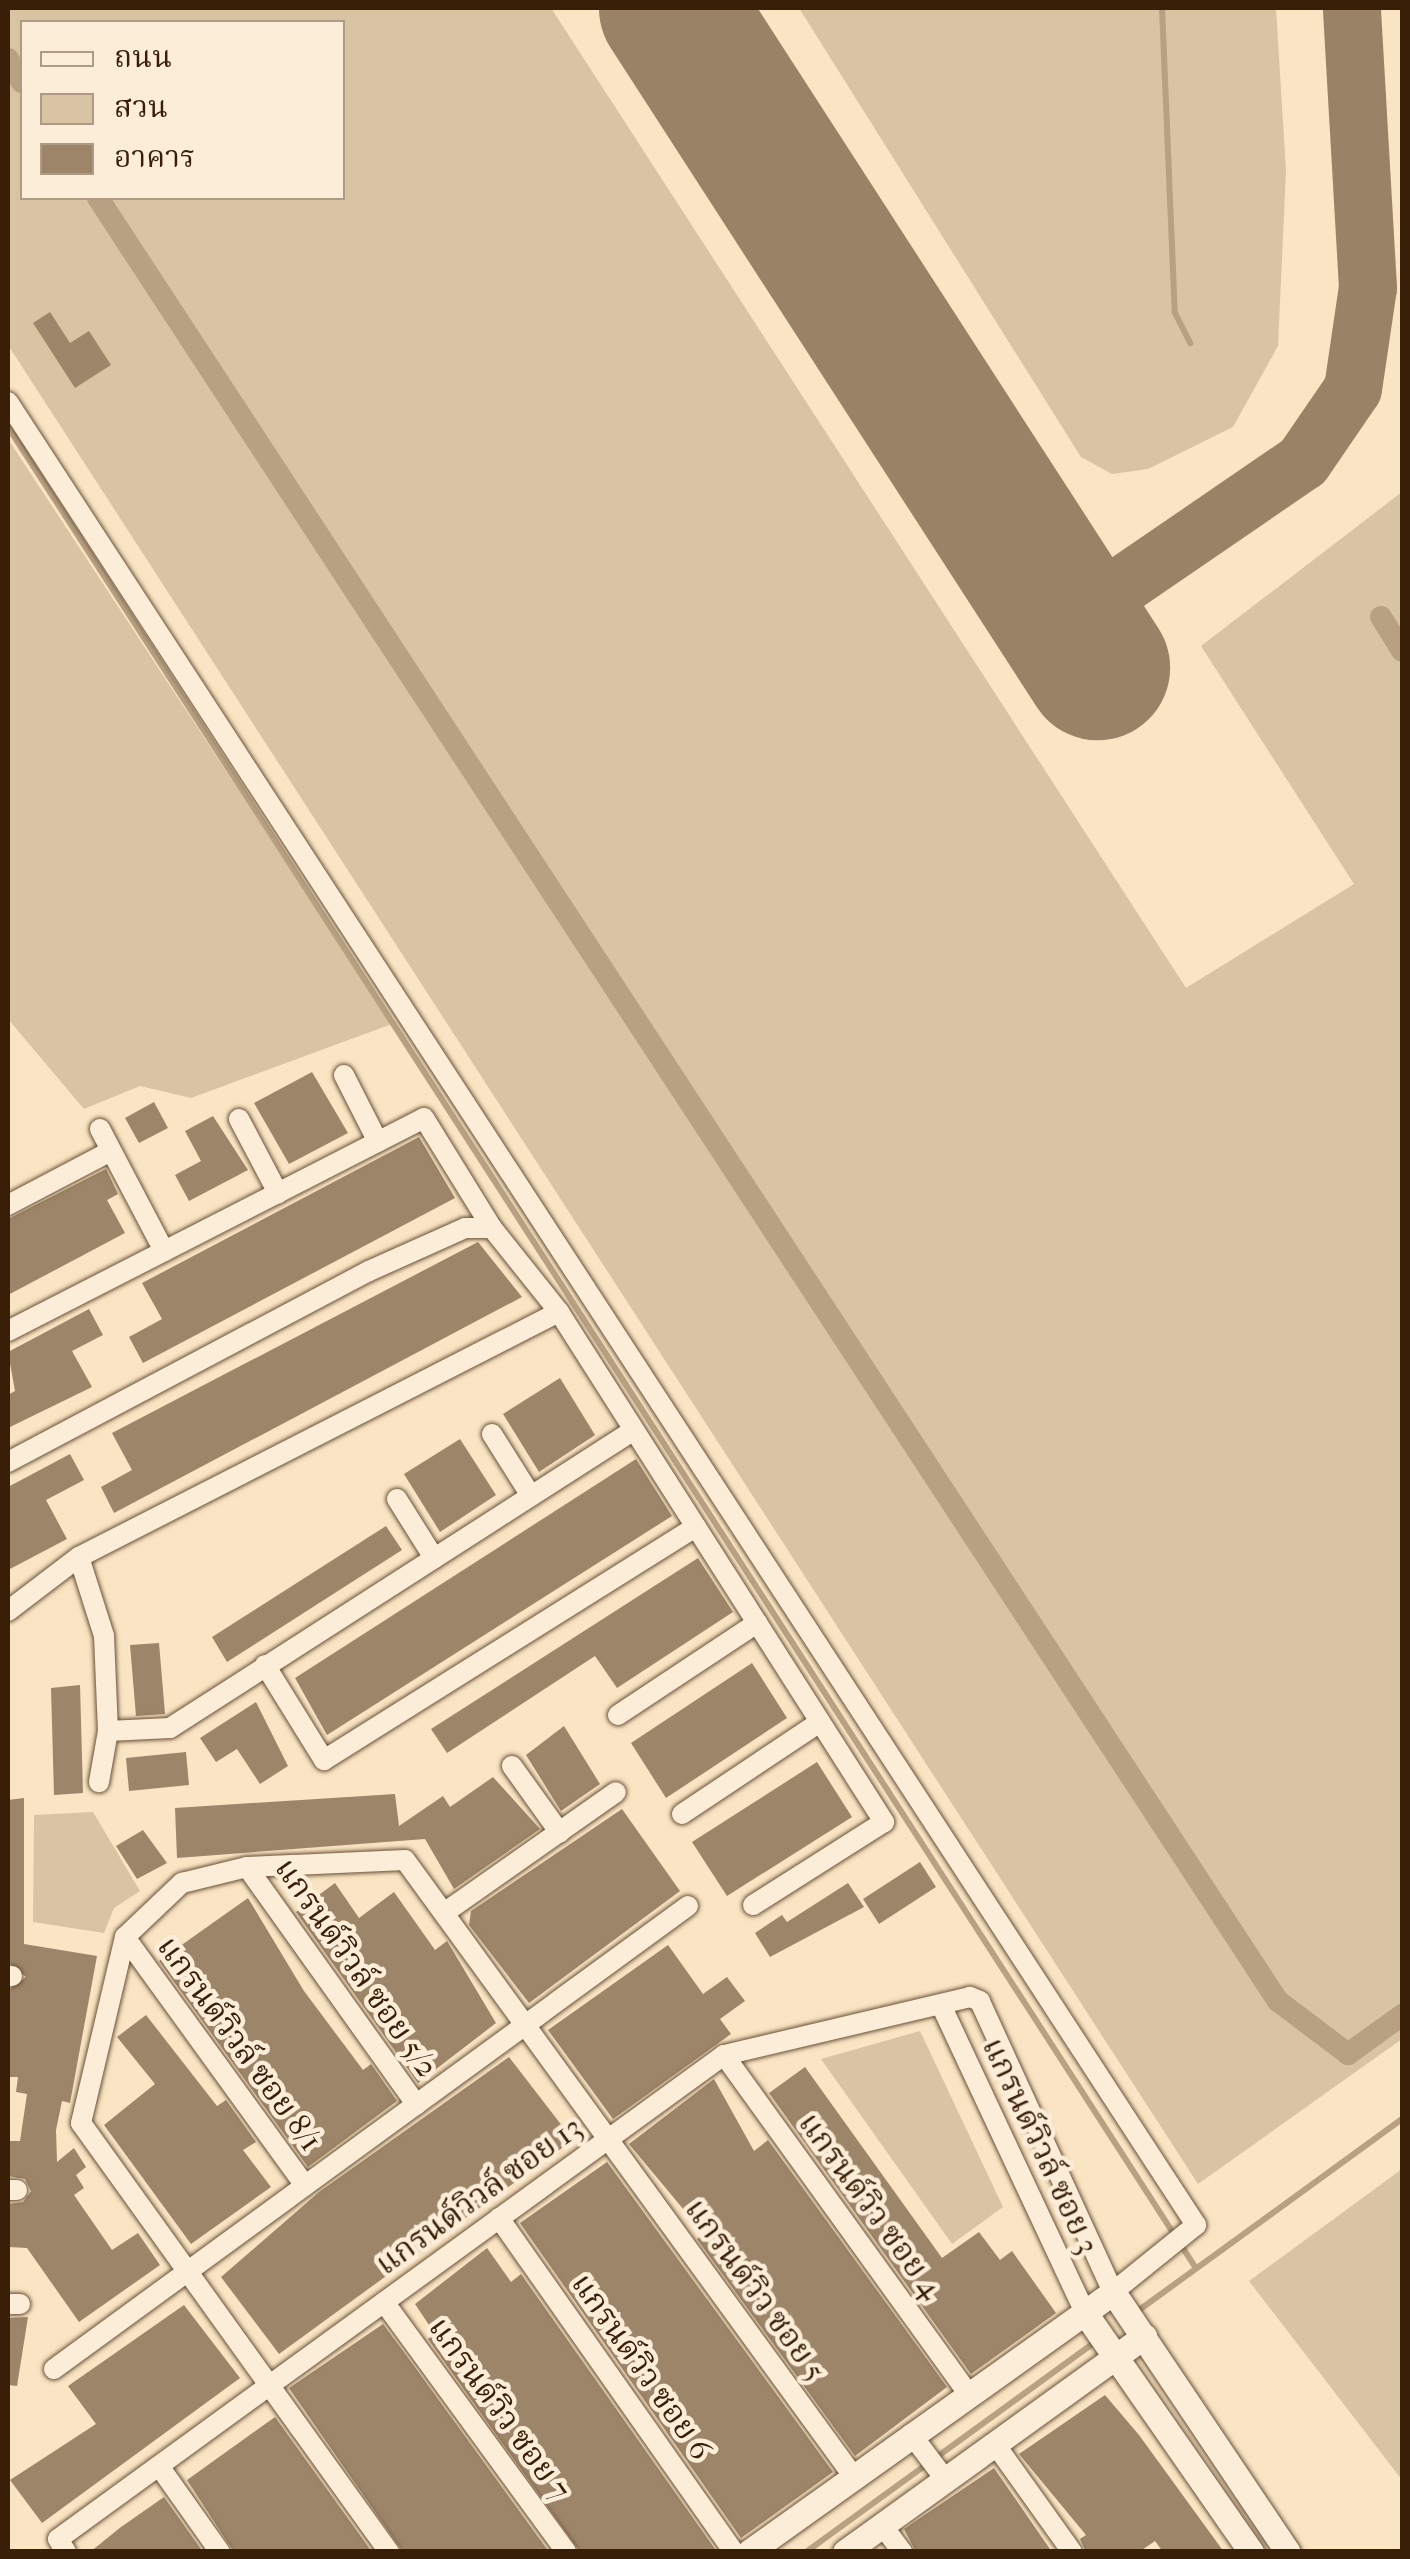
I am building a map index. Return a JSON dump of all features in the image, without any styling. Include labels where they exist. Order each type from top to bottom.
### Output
[{"type":"street","points":[[8,402],[1193,2219],[1192,2229],[1116,2296],[968,2393],[915,2440],[853,2476],[749,2552]]},
{"type":"street","points":[[344,1076],[378,1142]]},
{"type":"street","points":[[8,1332],[424,1118],[492,1228],[559,1312],[884,1822],[753,1905]]},
{"type":"street","points":[[239,1119],[278,1193]]},
{"type":"street","points":[[100,1129],[164,1251]]},
{"type":"street","points":[[8,1205],[112,1151]]},
{"type":"street","points":[[8,1462],[369,1271],[465,1228],[492,1228]]},
{"type":"street","points":[[8,1611],[79,1557],[559,1312]]},
{"type":"street","points":[[108,1731],[170,1728],[634,1430]]},
{"type":"street","points":[[492,1434],[530,1496]]},
{"type":"street","points":[[398,1499],[434,1558]]},
{"type":"street","points":[[265,1665],[324,1760],[696,1526]]},
{"type":"street","points":[[79,1557],[104,1636],[108,1731],[98,1782]]},
{"type":"street","points":[[618,1715],[757,1623]]},
{"type":"street","points":[[682,1814],[820,1722]]},
{"type":"street","points":[[512,1766],[560,1833]]},
{"type":"street","points":[[444,1913],[616,1792]]},
{"type":"street","name":"แกรนด์วิว ซอย 5","points":[[248,1867],[405,1860],[853,2476]]},
{"type":"street","points":[[248,1867],[182,1883],[125,1936],[81,2123],[389,2552]]},
{"type":"street","name":"แกรนด์วิวล์ ซอย 5/2","points":[[248,1867],[417,2104]]},
{"type":"street","points":[[54,2368],[688,1906]]},
{"type":"street","name":"แกรนด์วิวล์ ซอย 8/1","points":[[125,1936],[304,2186]]},
{"type":"street","points":[[724,2054],[970,1997],[980,2001],[1116,2296],[1288,2552]]},
{"type":"street","name":"แกรนด์วิวล์ ซอย 3","points":[[941,2005],[1088,2316]]},
{"type":"street","name":"แกรนด์วิวล์ ซอย 13","points":[[62,2545],[159,2466],[724,2054]]},
{"type":"street","name":"แกรนด์วิว ซอย 4","points":[[724,2054],[968,2393]]},
{"type":"street","name":"แกรนด์วิว ซอย 6","points":[[499,2218],[734,2552]]},
{"type":"street","name":"แกรนด์วิว ซอย 7","points":[[384,2302],[566,2552]]},
{"type":"street","points":[[1088,2316],[1250,2551]]},
{"type":"street","points":[[845,2552],[940,2472],[995,2444],[1142,2332]]},
{"type":"street","points":[[915,2440],[940,2472]]},
{"type":"street","points":[[995,2444],[1072,2552]]},
{"type":"street","points":[[159,2466],[220,2552]]},
{"type":"street","points":[[882,2524],[902,2552]]},
{"type":"green space","points":[[8,8],[551,8],[1186,988],[1354,884],[1201,646],[1402,492],[1402,2039],[1198,2184],[8,345]]},
{"type":"green space","points":[[799,8],[1276,8],[1286,171],[1278,346],[1233,427],[1148,469],[1112,474],[1081,457]]},
{"type":"green space","points":[[8,439],[392,1024],[191,1098],[140,1086],[84,1109],[8,1019]]},
{"type":"green space","points":[[93,1812],[140,1891],[114,1908],[104,1933],[33,1922],[34,1815]]},
{"type":"green space","points":[[920,2031],[1003,2207],[952,2244],[821,2059]]},
{"type":"green space","points":[[1402,2169],[1402,2480],[1249,2281]]},
{"type":"building","points":[[50,312],[70,343],[89,331],[111,365],[75,388],[33,323]]},
{"type":"building","points":[[312,1072],[348,1133],[289,1164],[254,1103]]},
{"type":"building","points":[[154,1102],[168,1128],[139,1143],[125,1118]]},
{"type":"building","points":[[213,1116],[248,1170],[189,1201],[175,1175],[201,1161],[185,1131]]},
{"type":"building","points":[[419,1137],[455,1198],[143,1363],[129,1337],[162,1319],[142,1283]]},
{"type":"building","points":[[106,1169],[118,1194],[107,1200],[125,1233],[8,1295],[8,1219]]},
{"type":"building","points":[[478,1242],[522,1297],[114,1513],[101,1487],[132,1470],[112,1433]]},
{"type":"building","points":[[89,1309],[103,1335],[72,1351],[92,1387],[8,1428],[8,1395],[15,1391],[8,1352]]},
{"type":"building","points":[[560,1378],[595,1435],[539,1472],[503,1414]]},
{"type":"building","points":[[460,1439],[496,1495],[440,1532],[404,1474]]},
{"type":"building","points":[[70,1454],[84,1480],[46,1500],[67,1539],[8,1570],[8,1487]]},
{"type":"building","points":[[636,1459],[672,1516],[327,1735],[295,1678]]},
{"type":"building","points":[[386,1526],[402,1550],[227,1662],[212,1637]]},
{"type":"building","points":[[698,1558],[733,1612],[617,1688],[595,1656],[447,1753],[431,1729]]},
{"type":"building","points":[[159,1643],[165,1714],[136,1716],[130,1645]]},
{"type":"building","points":[[752,1663],[787,1718],[666,1798],[631,1743]]},
{"type":"building","points":[[80,1685],[83,1793],[54,1795],[51,1688]]},
{"type":"building","points":[[256,1702],[288,1766],[260,1784],[237,1749],[216,1762],[200,1738]]},
{"type":"building","points":[[564,1726],[600,1784],[561,1811],[526,1755]]},
{"type":"building","points":[[186,1752],[189,1785],[129,1791],[126,1758]]},
{"type":"building","points":[[817,1762],[852,1817],[727,1896],[692,1842]]},
{"type":"building","points":[[493,1777],[540,1829],[454,1889],[425,1839],[177,1858],[175,1808],[395,1794],[399,1826],[443,1796],[450,1807]]},
{"type":"building","points":[[24,1798],[24,1944],[97,1956],[70,2103],[62,2101],[56,2130],[57,2162],[74,2148],[86,2167],[76,2175],[84,2188],[74,2195],[112,2250],[138,2233],[160,2265],[79,2322],[27,2248],[8,2247],[8,2204],[23,2202],[31,2191],[25,2179],[8,2176],[8,2141],[20,2141],[27,2094],[16,2092],[18,2077],[8,2077],[8,1990],[26,1977],[8,1962],[8,1800]]},
{"type":"building","points":[[622,1809],[680,1891],[529,2003],[469,1925],[471,1911]]},
{"type":"building","points":[[143,1830],[167,1863],[137,1879],[116,1846]]},
{"type":"building","points":[[920,1862],[936,1887],[879,1924],[863,1899]]},
{"type":"building","points":[[335,1883],[359,1918],[394,1892],[435,1950],[447,1941],[496,2023],[418,2083],[296,1912]]},
{"type":"building","points":[[848,1883],[864,1907],[770,1957],[755,1933],[782,1915],[787,1922]]},
{"type":"building","points":[[248,1898],[304,1991],[363,2070],[371,2064],[397,2101],[308,2167],[159,1961]]},
{"type":"building","points":[[668,1945],[703,1994],[727,1977],[745,2001],[720,2019],[731,2034],[613,2119],[548,2030]]},
{"type":"building","points":[[146,2015],[217,2106],[226,2100],[256,2142],[243,2150],[271,2187],[191,2244],[104,2125],[155,2084],[117,2037]]},
{"type":"building","points":[[509,2057],[573,2140],[279,2354],[221,2277],[319,2192]]},
{"type":"building","points":[[805,2067],[942,2258],[979,2232],[1000,2260],[1012,2251],[1056,2313],[971,2374],[769,2093]]},
{"type":"building","points":[[714,2079],[754,2151],[768,2140],[947,2387],[855,2456],[697,2239],[704,2234],[629,2144]]},
{"type":"building","points":[[607,2162],[833,2472],[741,2538],[520,2223]]},
{"type":"building","points":[[487,2248],[511,2282],[521,2274],[717,2552],[580,2552],[428,2339],[435,2334],[415,2304]]},
{"type":"building","points":[[184,2305],[240,2378],[42,2523],[10,2480],[96,2424],[68,2386]]},
{"type":"building","points":[[28,2317],[17,2386],[8,2385],[8,2318]]},
{"type":"building","points":[[383,2324],[549,2552],[403,2552],[289,2388]]},
{"type":"building","points":[[1105,2395],[1224,2552],[1163,2552],[1155,2541],[1139,2552],[1086,2552],[1080,2539],[1086,2535],[1019,2454]]},
{"type":"building","points":[[275,2417],[372,2552],[234,2552],[187,2480]]},
{"type":"building","points":[[994,2468],[1052,2552],[916,2552],[904,2529]]},
{"type":"building","points":[[164,2497],[203,2552],[90,2552],[121,2527]]},
{"type":"waterway","points":[[1162,8],[1175,313],[1190,343]]},
{"type":"waterway","points":[[8,59],[20,79]]},
{"type":"waterway","points":[[99,200],[1278,2001],[1348,2054],[1402,2015]]},
{"type":"waterway","points":[[8,427],[1196,2268]]},
{"type":"waterway","points":[[1381,617],[1402,651]]},
{"type":"waterway","points":[[1135,2313],[1402,2119]]},
{"type":"waterway","points":[[806,2552],[1096,2341]]},
{"type":"taxiway","points":[[1069,622],[1303,462],[1353,389],[1368,288],[1352,8]]},
{"type":"runway","points":[[671,8],[1097,667]]}]
